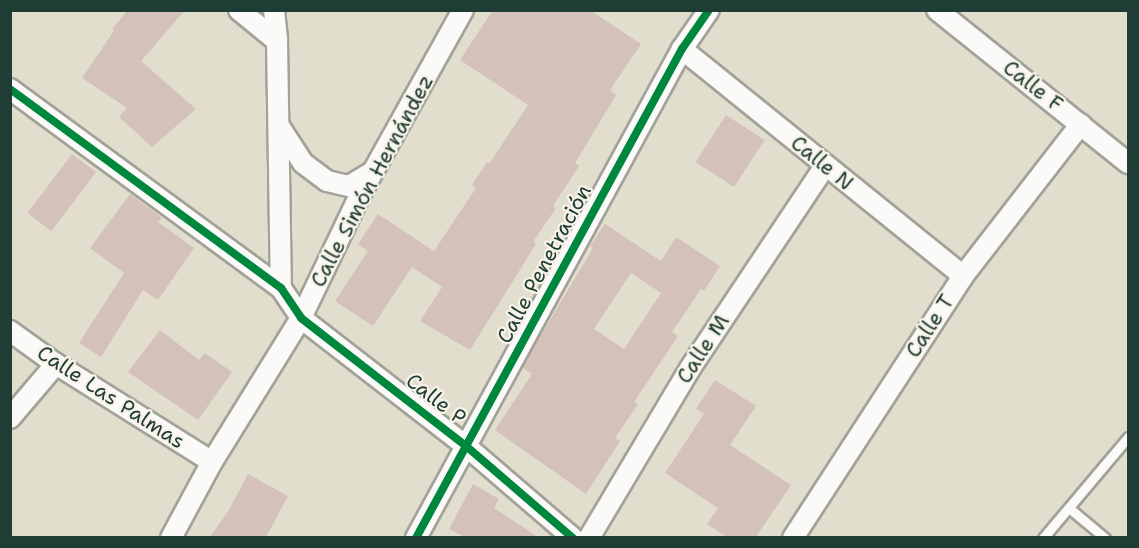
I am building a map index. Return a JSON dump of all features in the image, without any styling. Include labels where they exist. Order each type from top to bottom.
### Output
[{"type":"street","points":[[239,10],[277,41]]},
{"type":"street","points":[[274,10],[277,41],[282,288]]},
{"type":"street","name":"Calle Simón Hernández","points":[[171,537],[212,462],[301,318],[374,171],[463,10]]},
{"type":"street","name":"Calle Penetración","points":[[416,537],[682,49],[709,10]]},
{"type":"street","name":"Calle F","points":[[937,10],[1128,163]]},
{"type":"street","name":"Calle N","points":[[682,49],[963,276]]},
{"type":"street","points":[[10,89],[282,288]]},
{"type":"street","name":"Calle T","points":[[793,537],[963,276],[1081,124]]},
{"type":"street","points":[[278,125],[303,163],[327,181],[350,186],[374,171]]},
{"type":"street","name":"Calle M","points":[[589,537],[691,367],[825,166]]},
{"type":"street","name":"Calle P","points":[[282,288],[301,318],[466,446],[573,537]]},
{"type":"street","name":"Calle Las Palmas","points":[[10,331],[56,364],[212,462]]},
{"type":"street","points":[[10,418],[56,364]]},
{"type":"lane","points":[[1043,537],[1128,437]]},
{"type":"lane","points":[[1069,508],[1106,537]]},
{"type":"building","points":[[128,10],[185,10],[141,61],[196,109],[152,147],[119,117],[127,108],[82,78],[114,31],[112,29]]},
{"type":"building","points":[[493,10],[590,10],[641,44],[610,90],[616,95],[575,163],[579,166],[553,206],[556,208],[533,242],[536,244],[470,350],[420,321],[442,287],[412,267],[373,326],[335,301],[368,251],[358,244],[378,214],[434,251],[476,188],[472,185],[487,162],[489,164],[528,105],[460,60]]},
{"type":"building","points":[[726,115],[765,140],[734,187],[696,162]]},
{"type":"building","points":[[72,154],[96,172],[51,231],[27,213]]},
{"type":"building","points":[[130,194],[162,218],[158,222],[194,248],[158,300],[143,290],[101,357],[79,343],[124,273],[90,248]]},
{"type":"building","points":[[605,224],[661,261],[676,237],[720,266],[704,291],[701,289],[672,332],[678,336],[634,402],[638,404],[615,438],[620,441],[586,494],[495,430],[532,374],[522,367],[593,248],[590,246]],"holes":[[[631,273],[661,293],[624,349],[594,329]]]},
{"type":"building","points":[[160,330],[199,360],[205,353],[232,372],[198,420],[128,372]]},
{"type":"building","points":[[715,380],[756,406],[730,445],[791,485],[756,537],[727,537],[707,524],[718,508],[665,473],[704,414],[696,409]]},
{"type":"building","points":[[248,474],[288,496],[266,537],[210,537],[229,510]]},
{"type":"building","points":[[473,484],[499,499],[494,508],[538,537],[465,537],[449,529]]},
{"type":"cycle path","points":[[416,538],[682,49],[709,10]]},
{"type":"cycle path","points":[[10,89],[281,288],[301,318],[466,446],[573,538]]}]
